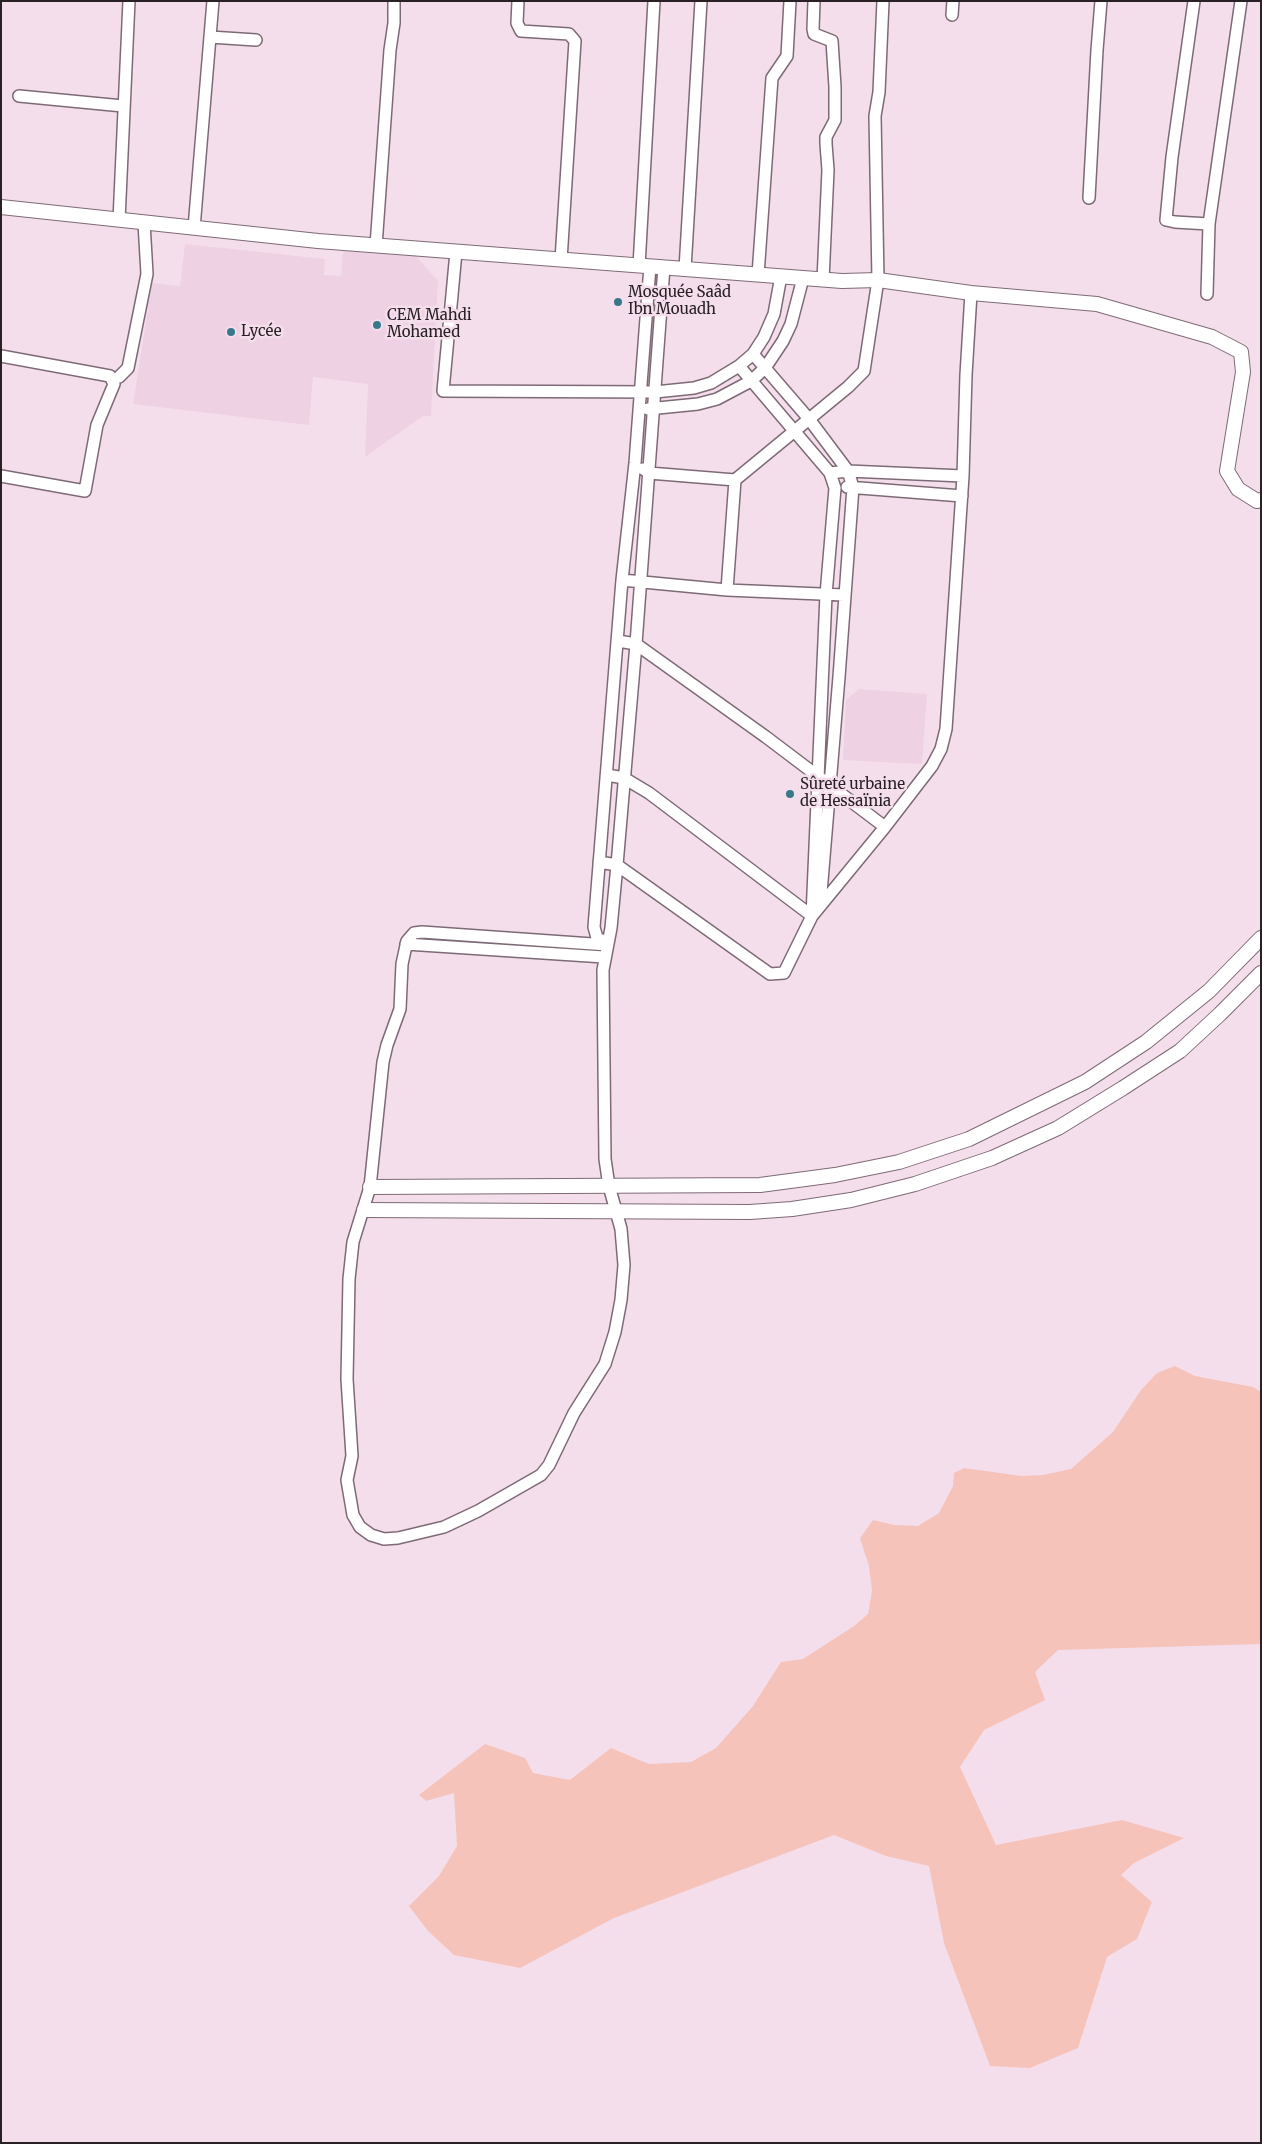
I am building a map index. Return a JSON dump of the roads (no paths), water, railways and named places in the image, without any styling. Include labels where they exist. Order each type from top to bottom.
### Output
[{"type":"street","points":[[119,220],[123,106],[130,1]]},
{"type":"street","points":[[194,228],[213,1]]},
{"type":"street","points":[[376,246],[390,50],[394,23],[394,1]]},
{"type":"street","points":[[518,1],[517,23],[521,31],[566,34],[571,35],[575,41],[561,260]]},
{"type":"street","points":[[607,944],[597,938],[594,931],[622,580],[639,410],[654,1]]},
{"type":"street","points":[[685,269],[700,1]]},
{"type":"street","points":[[758,275],[772,78],[787,56],[790,1]]},
{"type":"street","points":[[814,1],[812,29],[814,34],[832,41],[835,87],[835,120],[826,137],[828,170],[823,280]]},
{"type":"street","points":[[635,463],[650,473],[734,480],[864,371],[878,280],[875,116],[879,92],[884,1]]},
{"type":"street","points":[[952,1],[952,15]]},
{"type":"street","points":[[1089,198],[1096,50],[1101,1]]},
{"type":"street","points":[[1194,1],[1172,157],[1166,220],[1209,224]]},
{"type":"street","points":[[1207,294],[1209,224],[1241,1]]},
{"type":"street","points":[[210,38],[256,40]]},
{"type":"street","points":[[19,96],[123,106]]},
{"type":"street","points":[[1,207],[376,246],[823,280],[878,280],[971,293],[1097,304],[1212,337],[1241,352],[1243,372],[1227,471],[1238,489],[1257,501],[1261,500]]},
{"type":"street","points":[[119,377],[128,368],[147,274],[144,223]]},
{"type":"street","points":[[456,252],[443,391],[655,392],[694,388],[712,383],[739,366],[753,354],[764,338],[774,314],[781,276]]},
{"type":"street","points":[[607,944],[418,932],[411,934],[406,944],[400,1009],[386,1045],[383,1062],[370,1187],[353,1242],[349,1279],[347,1379],[352,1456],[347,1480],[351,1509],[356,1521],[365,1532],[384,1539],[425,1533],[459,1521],[541,1475],[549,1465],[565,1429],[605,1364],[615,1332],[621,1300],[624,1265],[622,1239],[609,1186],[604,1148],[604,957],[611,928],[617,865],[650,473],[664,268]]},
{"type":"street","points":[[639,410],[698,404],[717,399],[751,381],[765,368],[791,324],[803,278]]},
{"type":"street","points":[[599,862],[617,865],[770,974],[784,973],[815,909],[885,827],[932,766],[946,729],[962,496],[971,293]]},
{"type":"street","points":[[753,354],[809,418],[848,471],[853,487],[830,786],[815,909]]},
{"type":"street","points":[[1,356],[110,376],[114,384],[97,425],[85,491],[1,476]]},
{"type":"street","points":[[739,366],[830,473],[835,488],[826,594],[818,777],[815,909]]},
{"type":"street","points":[[830,473],[848,471],[963,476]]},
{"type":"street","points":[[727,590],[734,480]]},
{"type":"street","points":[[835,488],[853,487],[962,496]]},
{"type":"street","points":[[622,580],[727,590],[844,595]]},
{"type":"street","points":[[618,642],[636,644],[885,827]]},
{"type":"street","points":[[607,775],[624,778],[649,793],[815,909]]},
{"type":"street","points":[[515,951],[517,938]]},
{"type":"street","points":[[370,1187],[760,1186],[835,1175],[899,1162],[969,1139],[1085,1082],[1146,1042],[1209,991],[1261,938]]},
{"type":"street","points":[[406,944],[604,957]]},
{"type":"street","points":[[364,1210],[750,1212],[792,1209],[851,1200],[915,1184],[992,1158],[1058,1128],[1180,1050],[1261,973]]},
{"type":"place","name":"Mosquée Saâd Ibn Mouadh","points":[[618,302]]},
{"type":"place","name":"CEM Mahdi Mohamed","points":[[377,325]]},
{"type":"place","name":"Lycée","points":[[231,332]]},
{"type":"place","name":"Sûreté urbaine de Hessaïnia","points":[[790,794]]}]
